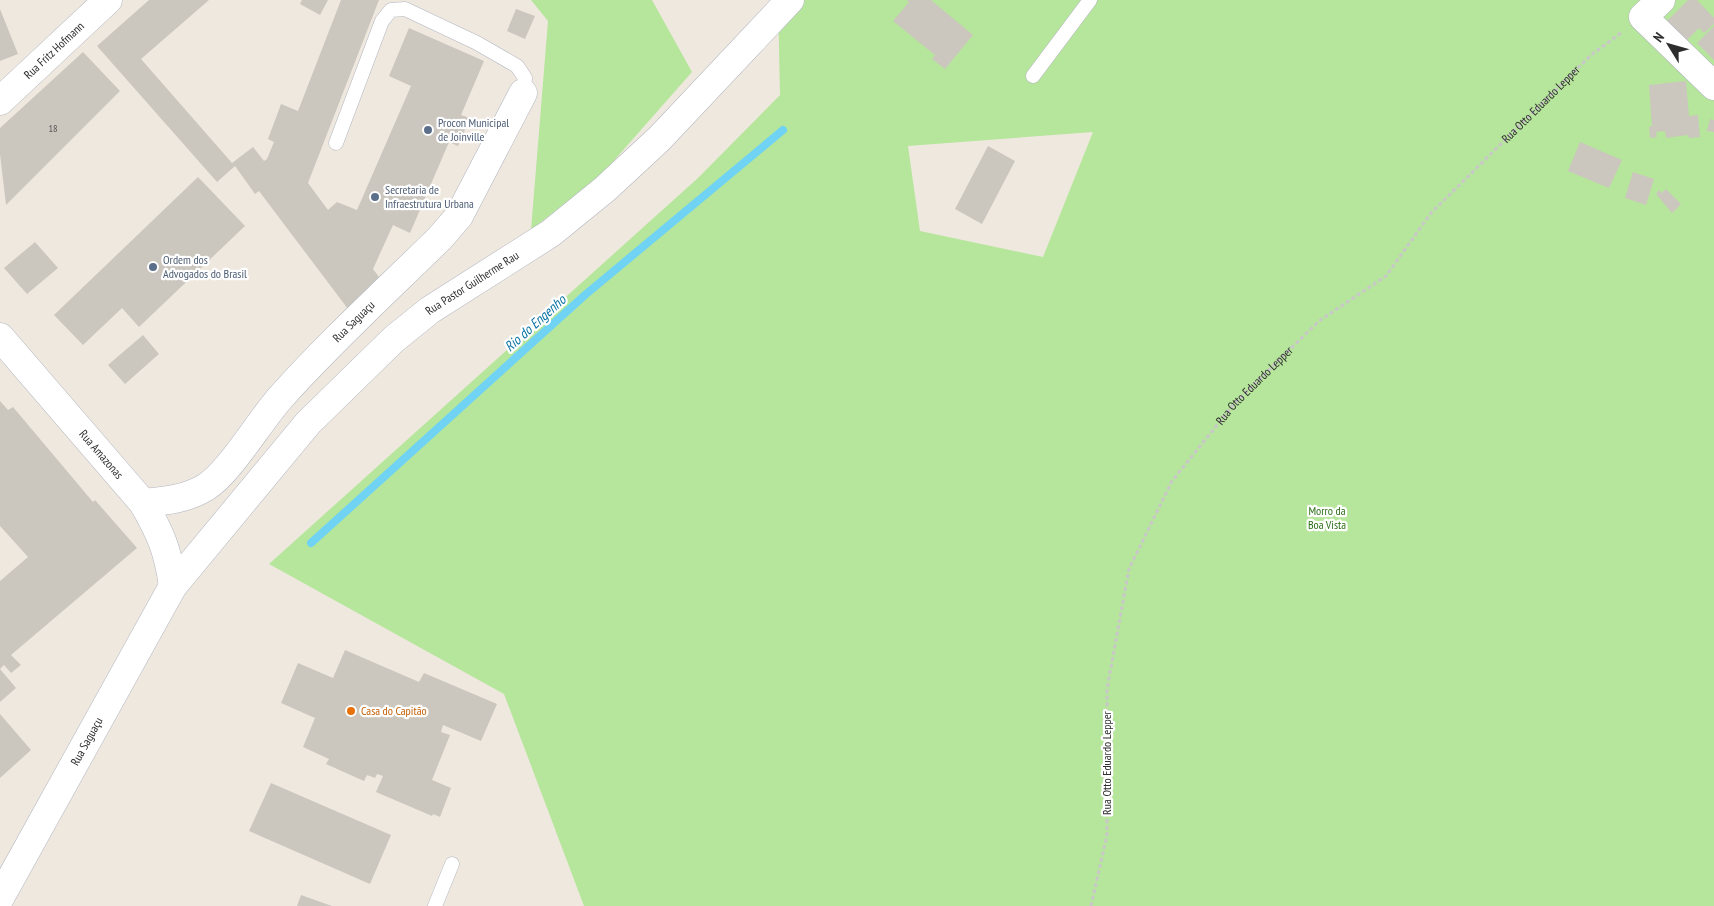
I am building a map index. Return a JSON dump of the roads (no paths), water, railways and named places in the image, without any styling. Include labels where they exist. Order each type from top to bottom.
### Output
[{"type":"street","name":"Rua Fritz Hofmann","points":[[0,101],[108,0]]},
{"type":"street","name":"Rua Pastor Guilherme Rau","points":[[173,586],[252,488],[308,423],[386,346],[430,310],[551,233],[605,189],[660,138],[790,0]]},
{"type":"street","points":[[1652,8],[1714,86]]},
{"type":"street","name":"Rua Saguaçu","points":[[144,503],[168,501],[189,496],[207,487],[224,469],[280,397],[440,238],[459,216],[523,93]]},
{"type":"street","name":"Rua Amazonas","points":[[0,337],[144,503],[161,534],[169,556],[173,586]]},
{"type":"street","points":[[337,340],[361,346],[386,346]]},
{"type":"street","points":[[337,340],[346,363],[345,386]]},
{"type":"street","points":[[224,469],[252,488]]},
{"type":"street","name":"Rua Saguaçu","points":[[0,898],[173,586]]},
{"type":"lane","points":[[1033,76],[1090,0]]},
{"type":"lane","points":[[336,143],[382,21],[391,10],[405,9],[477,43],[517,66],[525,78],[523,93]]},
{"type":"lane","points":[[435,906],[452,864]]},
{"type":"waterway","name":"Rio do Engenho","points":[[311,543],[585,295],[783,130]]},
{"type":"place","name":"Procon Municipal de Joinville","points":[[428,130]]},
{"type":"place","name":"Secretaria de Infraestrutura Urbana","points":[[375,197]]},
{"type":"place","name":"Ordem dos Advogados do Brasil","points":[[153,267]]},
{"type":"place","name":"Casa do Capitão","points":[[351,711]]},
{"type":"park label","name":"Morro da Boa Vista","points":[[1327,518]]}]
